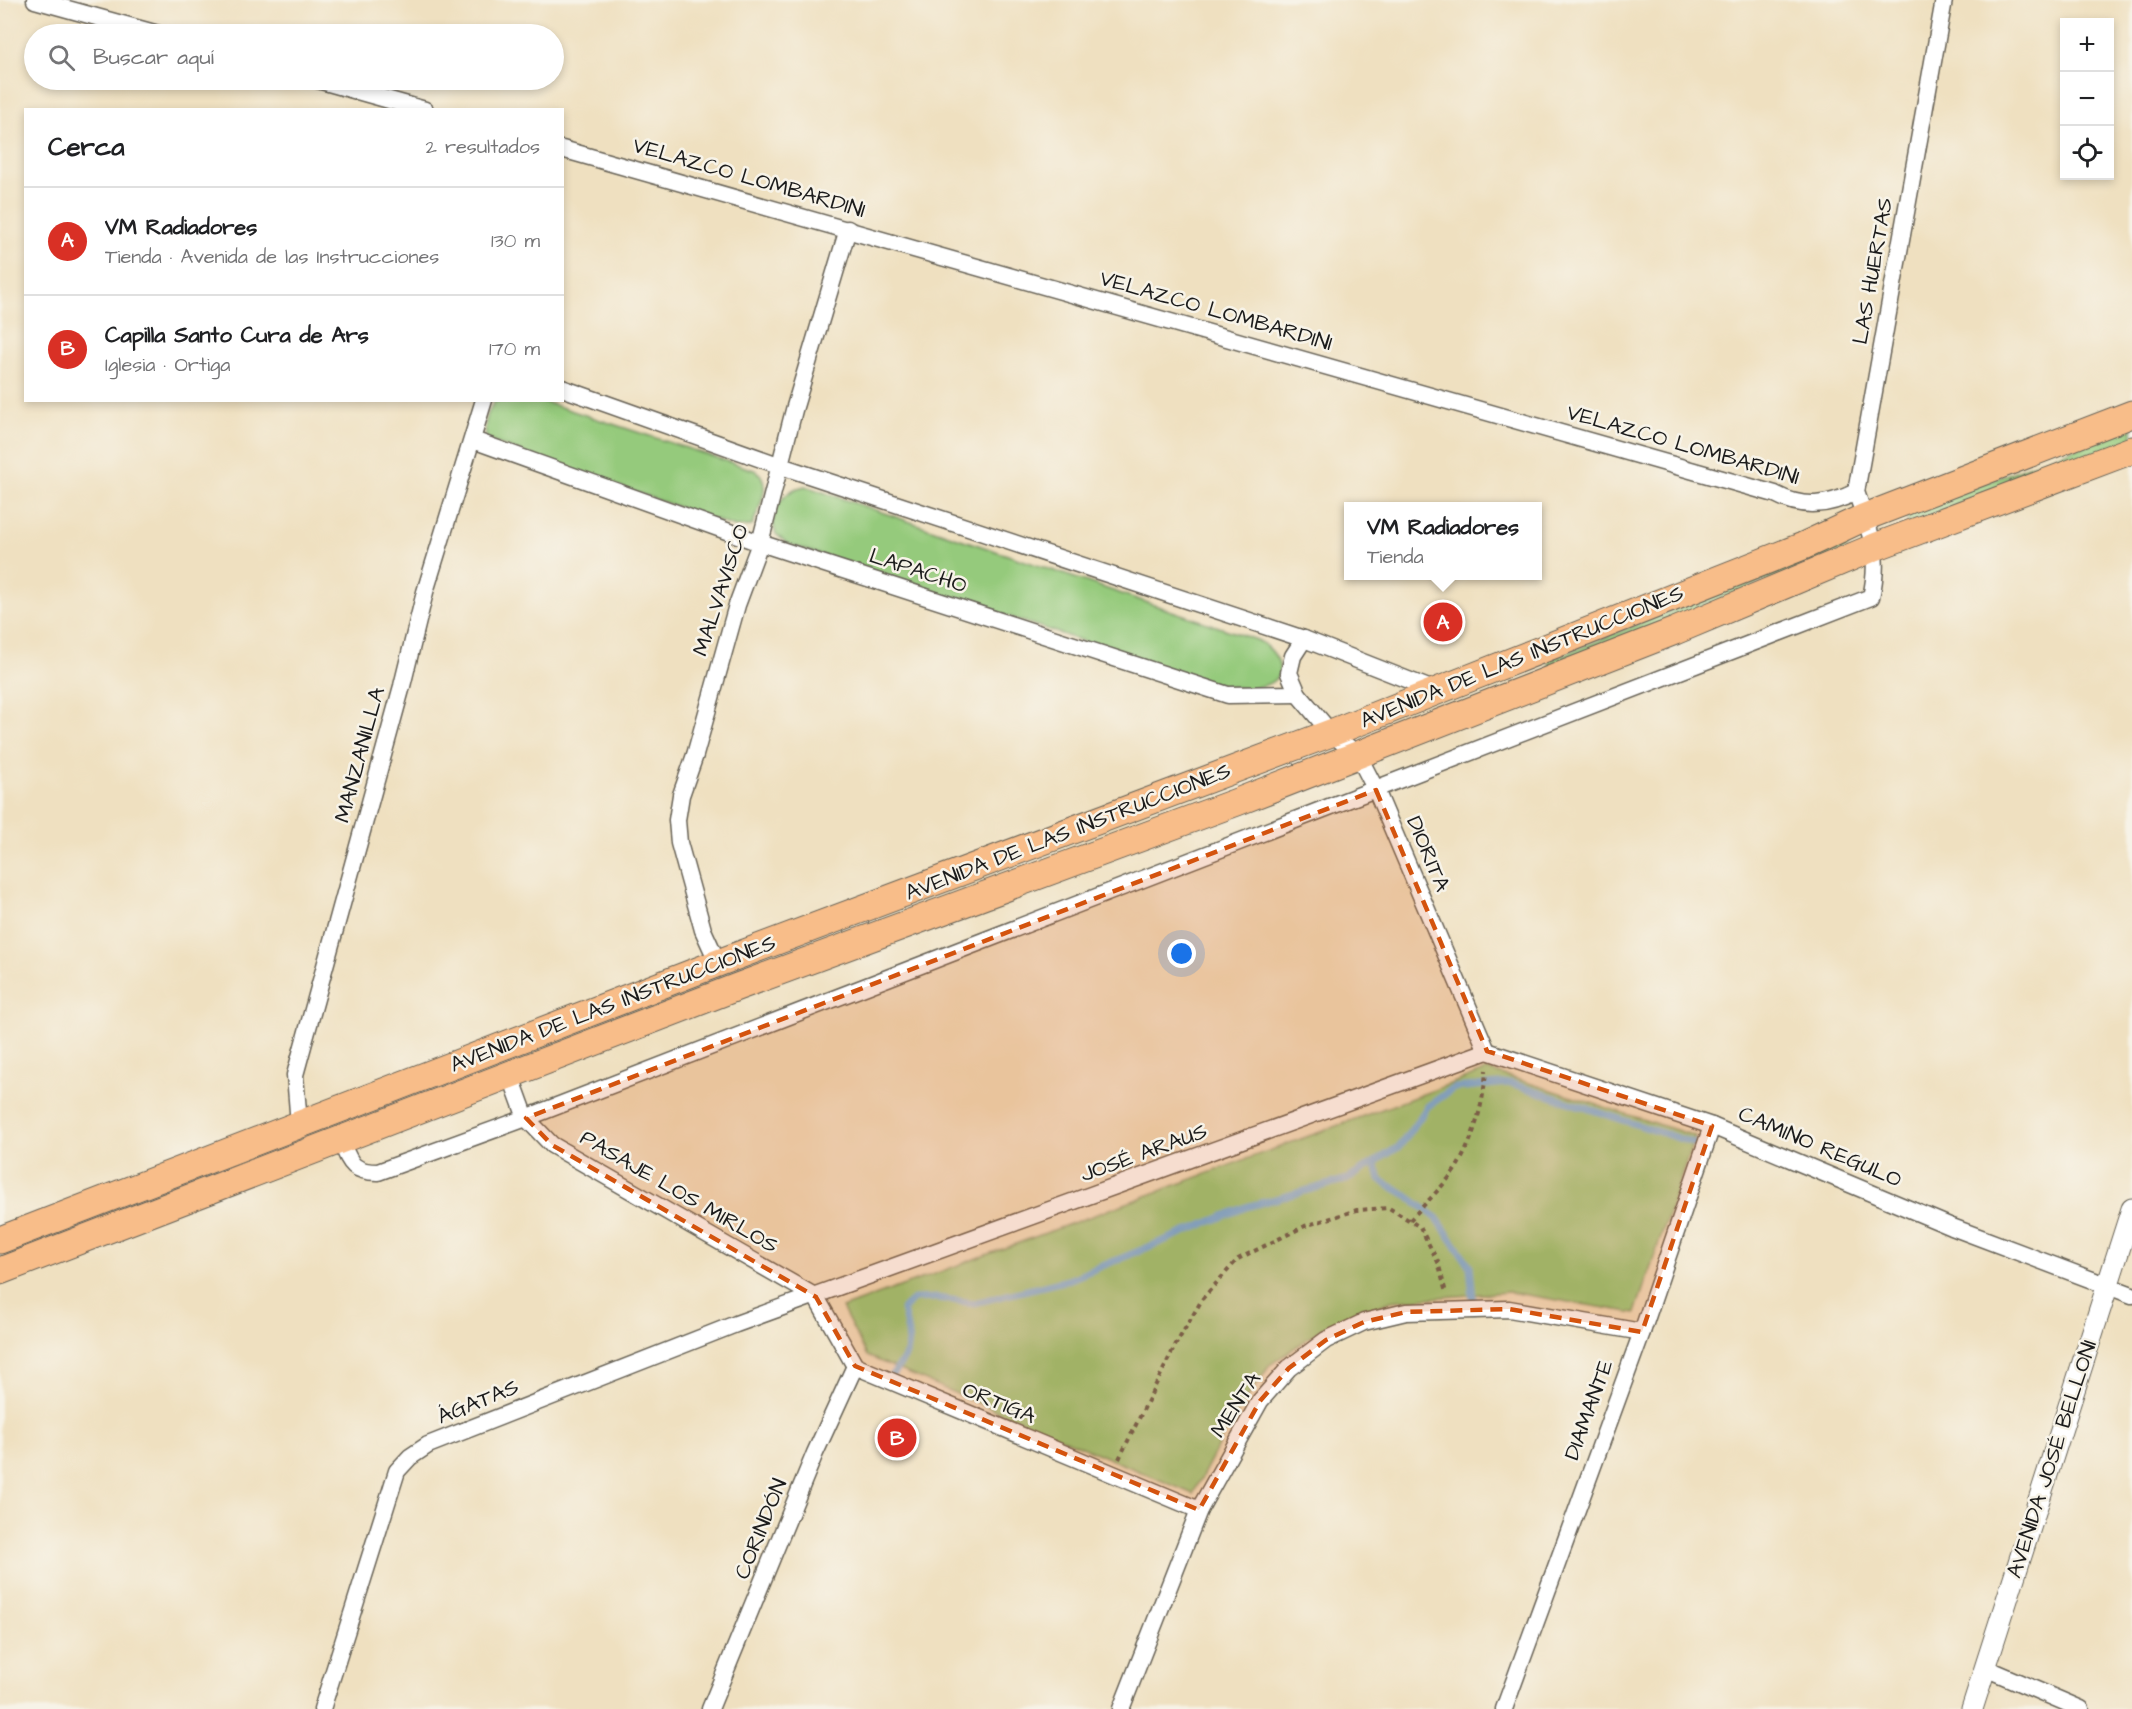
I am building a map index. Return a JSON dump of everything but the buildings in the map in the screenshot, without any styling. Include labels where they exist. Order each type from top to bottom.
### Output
[{"type":"main road","name":"AVENIDA DE LAS INSTRUCCIONES","points":[[0,1240],[718,963],[1331,733],[1803,546],[1860,504],[2132,414]]},
{"type":"main road","name":"AVENIDA DE LAS INSTRUCCIONES","points":[[0,1271],[510,1074],[1358,755],[1675,632],[1875,547],[2132,450]]},
{"type":"street","points":[[35,0],[122,24]]},
{"type":"street","name":"LAS HUERTAS","points":[[1875,547],[1860,504],[1944,0]]},
{"type":"street","points":[[354,90],[418,108]]},
{"type":"street","name":"VELAZCO LOMBARDINI","points":[[564,150],[1775,494],[1790,502],[1820,505],[1860,504]]},
{"type":"street","name":"MALVAVISCO","points":[[718,963],[703,930],[678,843],[676,820],[681,795],[695,755],[737,605],[760,543],[794,410],[848,229]]},
{"type":"street","points":[[564,389],[781,466],[1304,639],[1436,691]]},
{"type":"street","name":"MANZANILLA","points":[[299,1124],[295,1075],[402,686],[425,592],[483,402]]},
{"type":"street","name":"LAPACHO","points":[[473,440],[760,543],[1228,694],[1298,694]]},
{"type":"street","points":[[340,1139],[351,1165],[363,1172],[378,1172],[526,1118],[1871,597],[1877,572],[1875,547]]},
{"type":"street","points":[[1298,694],[1289,673],[1293,656],[1304,639]]},
{"type":"street","name":"DIORITA","points":[[1298,694],[1331,733],[1358,755],[1376,790],[1487,1051]]},
{"type":"street","name":"CAMINO REGULO","points":[[1487,1051],[1712,1126],[1952,1227],[2132,1295]]},
{"type":"street","name":"JOSÉ ARAUS","points":[[816,1297],[1487,1051]]},
{"type":"street","points":[[510,1074],[526,1118]]},
{"type":"street","name":"PASAJE LOS MIRLOS","points":[[526,1118],[552,1145],[816,1297]]},
{"type":"street","name":"DIAMANTE","points":[[1504,1709],[1642,1332],[1712,1126]]},
{"type":"street","name":"AVENIDA JOSÉ BELLONI","points":[[1972,1709],[2132,1209]]},
{"type":"street","points":[[816,1297],[855,1366]]},
{"type":"street","name":"ÁGATAS","points":[[324,1708],[388,1495],[397,1471],[410,1457],[428,1445],[736,1324],[816,1297]]},
{"type":"street","name":"MENTA","points":[[1121,1709],[1199,1510],[1260,1401],[1289,1368],[1326,1340],[1364,1322],[1406,1312],[1509,1309],[1642,1332]]},
{"type":"street","name":"ORTIGA","points":[[855,1366],[1199,1510]]},
{"type":"street","name":"CORINDÓN","points":[[710,1709],[815,1453],[855,1366]]},
{"type":"street","points":[[1985,1668],[2081,1709]]},
{"type":"path","points":[[1411,1219],[1450,1177],[1472,1133],[1484,1095],[1486,1070]]},
{"type":"path","points":[[1112,1474],[1203,1298],[1238,1259],[1305,1226],[1357,1210],[1389,1208],[1411,1219],[1420,1227],[1438,1262],[1451,1311]]},
{"type":"highlighted area","points":[[1376,790],[1487,1051],[1712,1126],[1642,1332],[1509,1309],[1406,1312],[1364,1322],[1326,1340],[1289,1368],[1260,1401],[1199,1510],[855,1366],[816,1297],[552,1145],[526,1118]]},
{"type":"green space","points":[[494,402],[545,402],[757,471],[762,477],[764,490],[752,526],[735,527],[487,440],[485,430]]},
{"type":"green space","points":[[2132,426],[2132,439],[1909,524],[1905,514]]},
{"type":"green space","points":[[805,486],[1257,640],[1273,652],[1279,667],[1279,674],[1275,680],[1267,684],[1249,688],[1230,687],[1204,681],[788,544],[776,534],[775,510],[790,492]]},
{"type":"green space","points":[[1845,540],[1847,548],[1551,667],[1548,661]]},
{"type":"green space","points":[[1488,1070],[1695,1136],[1635,1313],[1509,1292],[1392,1301],[1323,1328],[1270,1365],[1231,1421],[1193,1494],[867,1356],[842,1308]]},
{"type":"waterway","points":[[888,1379],[906,1354],[909,1340],[903,1309],[914,1299],[937,1298],[974,1303],[1068,1280],[1246,1207],[1348,1179],[1400,1146],[1428,1106],[1454,1088],[1510,1083],[1705,1147]]},
{"type":"waterway","points":[[1375,1162],[1380,1180],[1403,1193],[1436,1217],[1470,1266],[1474,1310]]},
{"type":"place","name":"VM Radiadores","points":[[1443,622]]},
{"type":"place","name":"Capilla Santo Cura de Ars","points":[[897,1438]]}]
